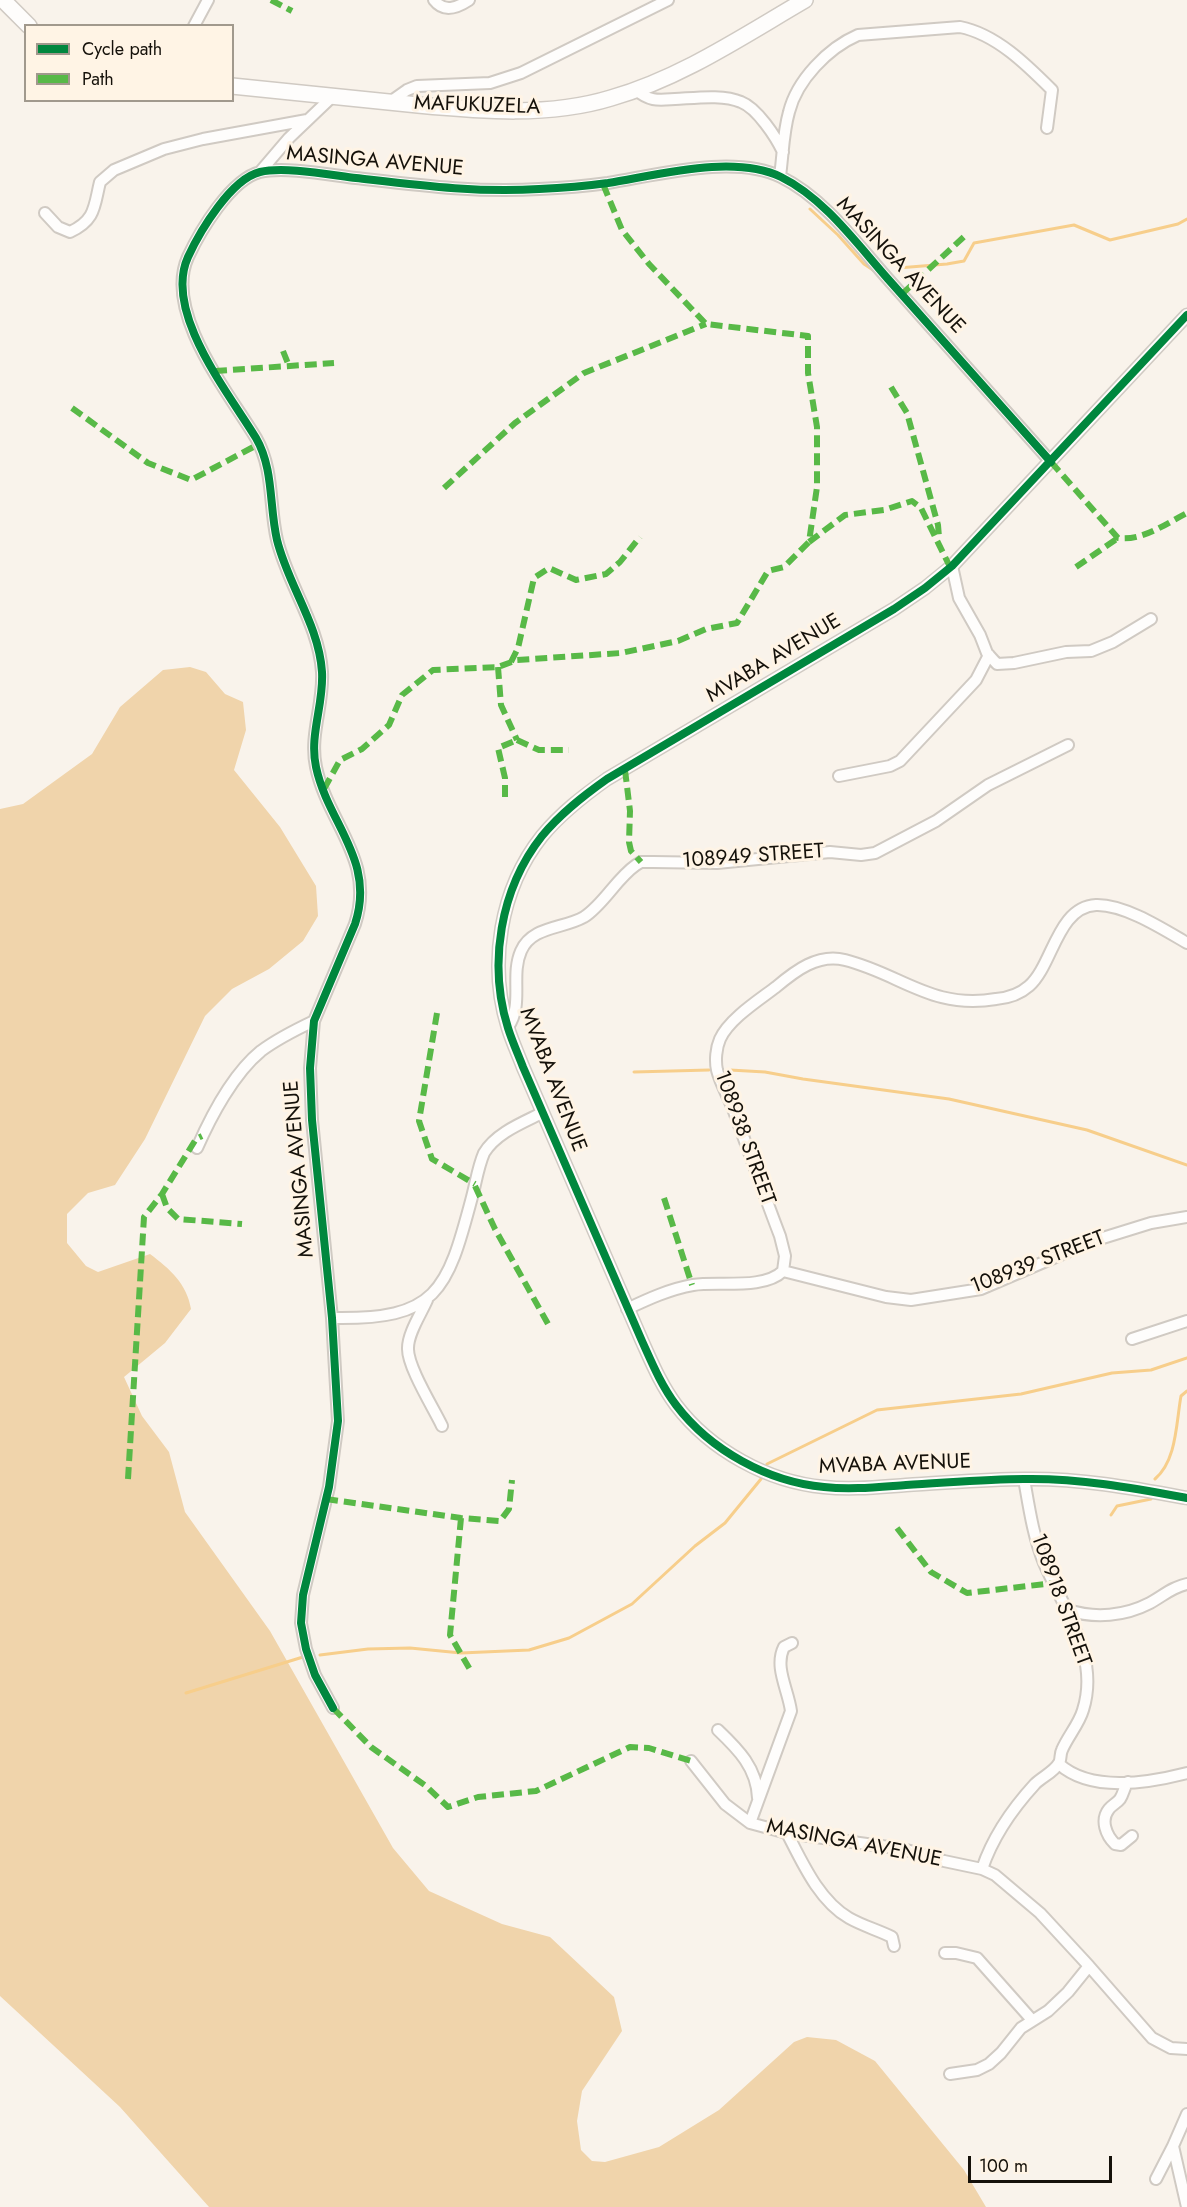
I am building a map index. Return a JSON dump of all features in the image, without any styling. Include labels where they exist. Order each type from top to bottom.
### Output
[{"type":"main road","points":[[3,0],[27,24]]},
{"type":"main road","name":"MAFUKUZELA","points":[[234,86],[472,110],[536,110],[582,105],[636,90],[674,74],[805,0]]},
{"type":"street","points":[[195,24],[208,0]]},
{"type":"street","points":[[434,0],[438,5],[448,8],[458,7],[469,0]]},
{"type":"street","points":[[390,102],[417,86],[490,83],[521,73],[668,0]]},
{"type":"street","points":[[780,176],[790,106],[807,75],[827,56],[858,35],[960,27],[973,29],[988,36],[1052,90],[1047,128]]},
{"type":"street","points":[[636,90],[646,98],[657,101],[708,99],[741,101],[768,127],[783,152]]},
{"type":"street","points":[[260,172],[289,138],[333,96]]},
{"type":"street","points":[[45,213],[62,231],[70,232],[93,212],[98,200],[100,182],[114,170],[164,149],[203,139],[263,130],[308,120]]},
{"type":"street","name":"MASINGA AVENUE","points":[[333,1708],[315,1675],[306,1649],[301,1623],[303,1595],[326,1499],[338,1421],[332,1318],[310,1088],[314,1021],[360,908],[360,887],[351,848],[330,806],[316,767],[316,721],[322,687],[319,653],[278,542],[265,459],[256,439],[233,404],[192,330],[186,314],[181,287],[186,262],[207,221],[233,190],[260,172],[301,172],[442,188],[504,189],[603,184],[710,168],[741,168],[780,176],[805,192],[844,230],[1051,462]]},
{"type":"street","name":"MVABA AVENUE","points":[[1187,315],[952,566],[925,588],[894,609],[607,779],[559,818],[542,837],[520,869],[504,916],[500,937],[499,965],[500,987],[508,1027],[542,1113],[658,1376],[677,1407],[724,1451],[744,1463],[806,1485],[846,1488],[1024,1479],[1110,1484],[1187,1498]]},
{"type":"street","points":[[952,566],[959,598],[989,655],[997,664],[1014,663],[1066,652],[1091,651],[1113,642],[1150,619]]},
{"type":"street","points":[[839,776],[890,766],[900,761],[976,680],[989,655]]},
{"type":"street","name":"108949 STREET","points":[[508,1027],[516,1013],[519,956],[528,941],[542,931],[586,916],[630,869],[638,864],[717,863],[830,852],[861,855],[875,853],[936,821],[988,785],[1068,745]]},
{"type":"street","name":"108938 STREET","points":[[783,1270],[785,1256],[780,1236],[731,1102],[717,1071],[716,1062],[717,1050],[724,1031],[779,984],[809,964],[822,959],[835,958],[859,964],[918,991],[941,997],[976,1002],[1005,998],[1029,986],[1038,976],[1067,921],[1087,906],[1097,905],[1134,915],[1187,944]]},
{"type":"street","points":[[197,1148],[210,1119],[244,1067],[261,1051],[286,1034],[314,1021]]},
{"type":"street","points":[[332,1318],[362,1319],[390,1316],[413,1309],[437,1290],[449,1270],[488,1146],[499,1137],[542,1113]]},
{"type":"street","name":"108939 STREET","points":[[783,1270],[886,1297],[902,1300],[917,1299],[981,1289],[1093,1241],[1151,1223],[1187,1217]]},
{"type":"street","points":[[627,1309],[654,1297],[692,1285],[760,1282],[772,1278],[783,1270]]},
{"type":"street","points":[[427,1299],[409,1341],[408,1354],[420,1385],[442,1426]]},
{"type":"street","points":[[1132,1339],[1187,1321]]},
{"type":"street","name":"108918 STREET","points":[[982,1869],[992,1846],[1016,1808],[1036,1784],[1059,1764],[1062,1750],[1083,1710],[1088,1688],[1083,1652],[1068,1610],[1040,1553],[1024,1479]]},
{"type":"street","points":[[1068,1610],[1082,1615],[1125,1612],[1149,1604],[1178,1586],[1187,1584]]},
{"type":"street","points":[[750,1824],[790,1711],[788,1694],[779,1663],[784,1647],[792,1643]]},
{"type":"street","points":[[718,1730],[749,1765],[758,1785],[758,1801]]},
{"type":"street","name":"MASINGA AVENUE","points":[[691,1761],[725,1804],[750,1824],[787,1833],[903,1849],[982,1869],[1008,1885],[1027,1901],[1089,1966],[1152,2038],[1171,2048],[1187,2049]]},
{"type":"street","points":[[1059,1764],[1077,1777],[1096,1781],[1128,1782],[1187,1773]]},
{"type":"street","points":[[1128,1782],[1118,1801],[1105,1816],[1105,1825],[1107,1833],[1115,1844],[1121,1845],[1132,1836]]},
{"type":"street","points":[[787,1833],[811,1877],[828,1900],[849,1918],[892,1937],[894,1946]]},
{"type":"street","points":[[945,1953],[977,1958],[1032,2020]]},
{"type":"street","points":[[950,2074],[977,2070],[989,2064],[1021,2028],[1048,2011],[1089,1966]]},
{"type":"street","points":[[1156,2179],[1187,2114]]},
{"type":"street","points":[[1173,2146],[1187,2207]]},
{"type":"street","points":[[1177,2160],[1187,2170]]},
{"type":"shaded area","points":[[190,667],[206,672],[225,694],[243,702],[246,730],[234,770],[280,827],[316,886],[318,916],[303,941],[269,969],[232,989],[205,1016],[145,1139],[115,1185],[88,1193],[67,1214],[67,1243],[86,1266],[98,1272],[150,1254],[171,1271],[186,1292],[191,1309],[165,1343],[124,1377],[142,1416],[169,1452],[185,1512],[270,1631],[393,1848],[429,1891],[502,1924],[550,1937],[614,1997],[622,2031],[582,2091],[577,2121],[581,2150],[592,2161],[605,2162],[659,2147],[719,2110],[794,2042],[807,2037],[836,2040],[875,2061],[964,2170],[986,2207],[209,2207],[120,2107],[0,1996],[0,809],[23,804],[92,754],[120,707],[163,670]]},
{"type":"waterway","points":[[810,209],[864,264],[876,272]]},
{"type":"waterway","points":[[898,268],[964,261],[974,243],[1074,225],[1110,240],[1178,224],[1187,219]]},
{"type":"waterway","points":[[634,1072],[709,1070]]},
{"type":"waterway","points":[[730,1070],[765,1072],[949,1099],[1087,1130],[1187,1165]]},
{"type":"waterway","points":[[767,1464],[877,1410],[1021,1394],[1112,1373],[1151,1370],[1187,1358]]},
{"type":"waterway","points":[[1155,1479],[1168,1462],[1172,1452],[1181,1396],[1187,1391]]},
{"type":"waterway","points":[[320,1655],[368,1649],[410,1648],[461,1653],[529,1650],[569,1638],[632,1604],[695,1546],[725,1523],[761,1479]]},
{"type":"waterway","points":[[1111,1515],[1117,1506],[1151,1499]]},
{"type":"waterway","points":[[186,1693],[303,1657]]},
{"type":"marked path","points":[[271,0],[292,11]]},
{"type":"marked path","points":[[324,789],[340,760],[362,749],[389,725],[402,695],[433,670],[498,667],[517,660],[621,653],[678,641],[706,629],[737,623],[768,571],[784,567],[809,542],[817,487],[817,427],[808,373],[808,336],[706,324],[649,264],[622,230],[603,184]]},
{"type":"marked path","points":[[902,294],[968,233]]},
{"type":"marked path","points":[[444,488],[515,423],[584,373],[706,324]]},
{"type":"marked path","points":[[283,351],[289,366]]},
{"type":"marked path","points":[[215,371],[334,363]]},
{"type":"marked path","points":[[891,387],[907,413],[938,525],[939,537]]},
{"type":"marked path","points":[[72,408],[148,463],[191,480],[259,444]]},
{"type":"marked path","points":[[1051,462],[1118,538],[1145,534],[1187,513]]},
{"type":"marked path","points":[[809,542],[845,515],[884,510],[912,501],[921,508],[950,567]]},
{"type":"marked path","points":[[511,662],[518,648],[534,578],[549,568],[576,580],[606,574],[620,562],[640,537]]},
{"type":"marked path","points":[[1076,567],[1118,538]]},
{"type":"marked path","points":[[498,667],[501,705],[517,740]]},
{"type":"marked path","points":[[517,740],[539,750],[569,750]]},
{"type":"marked path","points":[[505,797],[505,778],[498,748],[517,740]]},
{"type":"marked path","points":[[625,770],[630,811],[629,842],[631,851],[641,862]]},
{"type":"marked path","points":[[437,1013],[419,1121],[432,1159],[475,1184]]},
{"type":"marked path","points":[[128,1479],[144,1217],[162,1194],[196,1139],[202,1136]]},
{"type":"marked path","points":[[475,1186],[495,1229],[548,1324]]},
{"type":"marked path","points":[[162,1194],[167,1208],[178,1219],[242,1224]]},
{"type":"marked path","points":[[664,1198],[692,1285]]},
{"type":"marked path","points":[[326,1499],[461,1518],[500,1521],[509,1509],[512,1480]]},
{"type":"marked path","points":[[461,1518],[450,1635],[472,1673]]},
{"type":"marked path","points":[[897,1528],[931,1572],[967,1593],[1054,1583]]},
{"type":"marked path","points":[[333,1708],[371,1747],[426,1786],[448,1807],[478,1797],[536,1791],[630,1747],[649,1748],[691,1761]]},
{"type":"cycle path","points":[[333,1708],[315,1675],[306,1649],[301,1623],[303,1595],[329,1487],[338,1421],[332,1318],[312,1120],[310,1068],[314,1021],[355,924],[360,901],[359,880],[355,861],[330,807],[316,767],[314,743],[322,684],[320,655],[277,540],[266,462],[256,438],[202,351],[184,302],[183,279],[188,257],[200,234],[218,207],[238,185],[249,177],[270,170],[308,172],[447,188],[493,190],[600,184],[696,168],[741,167],[762,170],[797,186],[826,209],[1051,462]]},
{"type":"cycle path","points":[[1187,315],[952,566],[925,588],[894,609],[607,779],[565,812],[542,836],[516,879],[502,928],[499,953],[502,1004],[523,1067],[657,1374],[676,1405],[706,1436],[742,1461],[762,1471],[803,1484],[824,1487],[865,1488],[980,1480],[1045,1479],[1106,1484],[1187,1498]]}]
